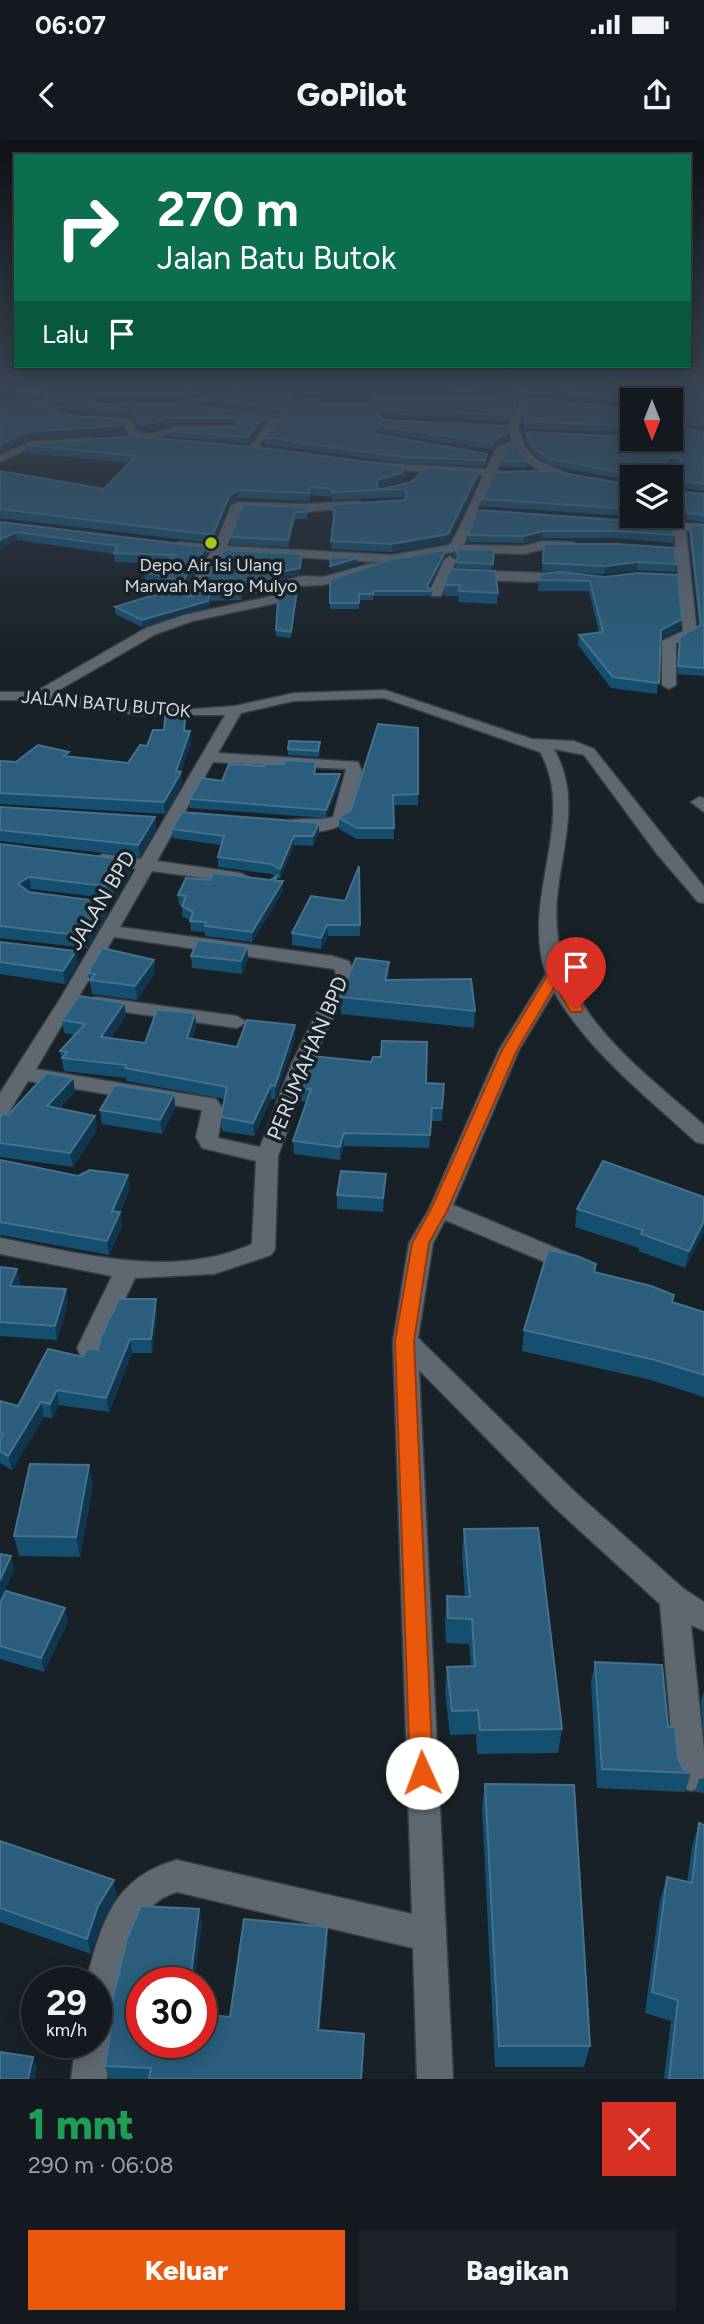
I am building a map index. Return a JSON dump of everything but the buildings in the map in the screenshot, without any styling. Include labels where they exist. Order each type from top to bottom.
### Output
[{"type":"street","points":[[406,485],[416,476]]},
{"type":"street","points":[[436,593],[454,548],[461,541],[470,511],[488,476]]},
{"type":"street","points":[[566,476],[582,480]]},
{"type":"street","points":[[189,597],[219,550],[238,505],[317,507],[373,502]]},
{"type":"street","points":[[470,511],[484,512]]},
{"type":"street","points":[[670,685],[669,641],[690,634],[697,628],[677,578],[675,549],[680,528]]},
{"type":"street","points":[[683,528],[704,528]]},
{"type":"street","points":[[163,543],[219,550],[392,559]]},
{"type":"street","points":[[38,696],[152,631],[189,618],[272,600],[284,593],[291,583],[303,580],[323,581],[392,559],[454,548],[526,550],[542,545],[586,547]]},
{"type":"street","points":[[444,573],[584,579]]},
{"type":"street","name":"JALAN BATU BUTOK","points":[[0,696],[38,696],[138,710],[194,713],[235,710],[294,696],[385,694],[547,749],[561,775],[562,812],[547,906],[548,937],[556,974],[576,1009],[621,1061],[704,1137]]},
{"type":"street","name":"JALAN BPD","points":[[0,1110],[70,999],[86,956],[108,931],[115,907],[149,865],[181,817],[235,710]]},
{"type":"street","points":[[526,742],[574,746],[589,752],[663,850],[704,898]]},
{"type":"street","points":[[209,757],[352,765],[354,771],[340,820],[320,827],[281,823]]},
{"type":"street","points":[[146,820],[181,817]]},
{"type":"street","points":[[83,856],[257,880]]},
{"type":"street","name":"PERUMAHAN BPD","points":[[108,931],[342,965],[345,973],[301,1065],[267,1156],[263,1249],[242,1260],[225,1264],[127,1270]]},
{"type":"street","points":[[435,2079],[405,1341],[421,1243],[440,1209],[509,1050],[556,974]]},
{"type":"street","points":[[70,999],[237,1022]]},
{"type":"street","points":[[24,1074],[209,1104],[213,1108],[207,1137],[209,1143],[267,1156]]},
{"type":"street","points":[[440,1209],[591,1272]]},
{"type":"street","points":[[0,1246],[127,1270],[89,1348]]},
{"type":"street","points":[[405,1341],[565,1500],[674,1598],[704,1618]]},
{"type":"street","points":[[674,1598],[691,1776]]},
{"type":"street","points":[[106,1967],[121,1927],[139,1895],[151,1883],[165,1876],[177,1876],[428,1935]]},
{"type":"street","points":[[89,2079],[92,2058]]},
{"type":"place","name":"Depo Air Isi Ulang Marwah Margo Mulyo","points":[[211,543]]},
{"type":"route","points":[[422,1773],[405,1341],[421,1243],[440,1209],[509,1050],[556,974],[576,1009]]}]
